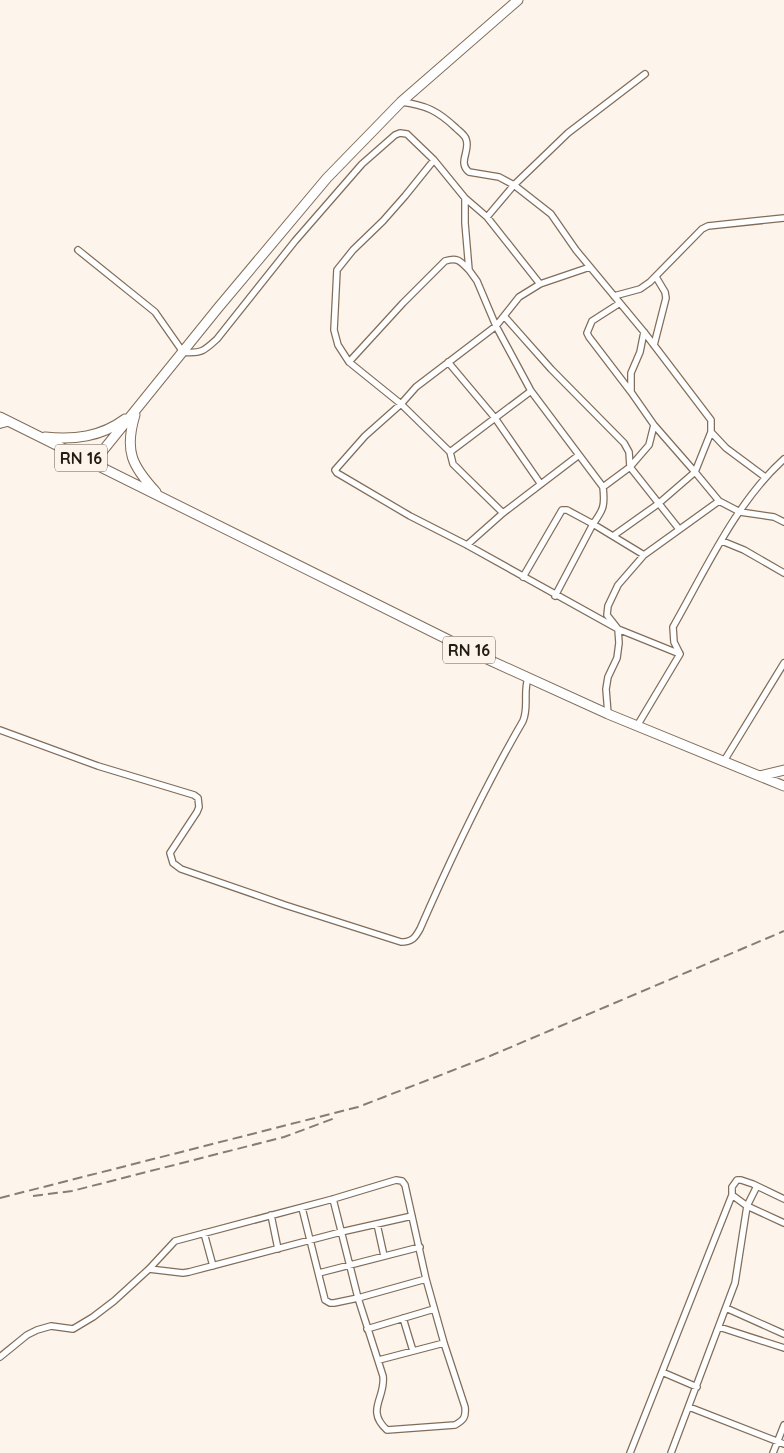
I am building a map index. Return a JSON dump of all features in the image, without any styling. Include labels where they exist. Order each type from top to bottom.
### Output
[{"type":"main road","points":[[92,464],[218,308],[327,178],[401,102],[518,0]]},
{"type":"main road","points":[[40,437],[63,439],[88,436],[116,426],[136,411]]},
{"type":"main road","points":[[136,411],[129,436],[131,458],[144,479],[162,498]]},
{"type":"main road","name":"RN 16","points":[[0,417],[528,678],[608,714],[784,786]]},
{"type":"main road","points":[[760,776],[784,770]]},
{"type":"street","points":[[487,217],[514,184],[568,133],[645,74]]},
{"type":"street","points":[[401,102],[420,104],[431,108],[463,134],[467,139],[464,164],[469,172],[499,177],[514,184],[551,214],[576,250],[644,332],[711,420],[711,432],[695,472],[658,504],[614,536]]},
{"type":"street","points":[[78,250],[155,312],[184,352],[196,354],[206,349],[217,339],[295,241],[362,164],[400,132],[407,134],[434,160],[466,198],[487,217],[540,284]]},
{"type":"street","points":[[434,160],[383,221],[348,256],[337,270],[334,297],[334,330],[338,345],[349,362],[401,404],[450,452],[453,464],[503,512]]},
{"type":"street","points":[[466,198],[465,224],[469,270]]},
{"type":"street","points":[[614,296],[640,289],[656,277],[702,229],[719,224],[784,218]]},
{"type":"street","points":[[349,362],[403,303],[445,261],[453,258],[459,260],[469,270],[477,280],[496,326],[531,392],[603,487],[604,506],[602,513],[593,524],[555,596]]},
{"type":"street","points":[[590,267],[540,284],[519,297],[496,326],[416,387],[401,404],[365,436],[335,470],[337,473],[410,516],[467,545],[555,596],[618,629],[680,654]]},
{"type":"street","points":[[654,345],[666,298],[665,292],[656,277]]},
{"type":"street","points":[[620,303],[592,321],[587,333],[654,425],[719,501],[740,512],[774,518],[784,522]]},
{"type":"street","points":[[504,316],[551,369],[624,443],[629,452],[630,467],[679,529]]},
{"type":"street","points":[[631,392],[631,373],[640,352],[644,332]]},
{"type":"street","points":[[448,362],[495,418],[540,483]]},
{"type":"street","points":[[450,452],[531,392]]},
{"type":"street","points":[[0,425],[11,422]]},
{"type":"street","points":[[603,487],[630,467],[649,445],[654,425]]},
{"type":"street","points":[[711,432],[726,448],[765,477]]},
{"type":"street","points":[[467,545],[503,512],[579,454]]},
{"type":"street","points":[[680,654],[674,642],[673,627],[740,512],[765,477],[784,459]]},
{"type":"street","points":[[608,714],[606,689],[608,677],[617,658],[619,643],[618,629],[607,615],[608,606],[618,585],[644,556],[719,501]]},
{"type":"street","points":[[522,577],[562,510],[567,510],[593,524],[644,556]]},
{"type":"street","points":[[722,541],[744,550],[784,573]]},
{"type":"street","points":[[637,726],[680,654]]},
{"type":"street","points":[[724,761],[784,664]]},
{"type":"street","points":[[0,730],[98,766],[194,795],[198,798],[199,807],[197,812],[170,853],[173,863],[181,869],[285,905],[402,942],[409,942],[416,937],[454,852],[496,768],[523,721],[526,713],[525,688],[528,678]]},
{"type":"street","points":[[0,1357],[27,1335],[44,1327],[51,1326],[70,1329],[87,1321],[114,1301],[175,1242],[302,1208],[396,1180],[402,1181],[405,1185],[434,1309],[465,1406],[466,1415],[463,1420],[455,1425],[388,1430],[383,1427],[377,1413],[377,1404],[384,1385],[379,1360],[358,1298],[333,1199]]},
{"type":"street","points":[[630,1453],[732,1195],[732,1187],[737,1180],[747,1181],[784,1199]]},
{"type":"street","points":[[672,1453],[735,1283],[747,1206],[757,1186]]},
{"type":"street","points":[[732,1195],[747,1206],[784,1224]]},
{"type":"street","points":[[302,1208],[327,1302],[334,1303],[358,1298],[426,1279]]},
{"type":"street","points":[[271,1215],[278,1249]]},
{"type":"street","points":[[149,1269],[184,1273],[341,1232],[412,1216]]},
{"type":"street","points":[[376,1224],[384,1256]]},
{"type":"street","points":[[204,1233],[213,1266]]},
{"type":"street","points":[[319,1273],[420,1248]]},
{"type":"street","points":[[726,1308],[784,1334]]},
{"type":"street","points":[[367,1329],[434,1309]]},
{"type":"street","points":[[404,1318],[413,1352]]},
{"type":"street","points":[[719,1327],[784,1348]]},
{"type":"street","points":[[379,1360],[444,1344]]},
{"type":"street","points":[[662,1372],[696,1387]]},
{"type":"street","points":[[689,1407],[784,1444]]},
{"type":"street","points":[[773,1453],[784,1425]]},
{"type":"railway","points":[[0,1198],[358,1107],[490,1056],[784,931]]},
{"type":"railway","points":[[33,1196],[72,1191],[284,1137],[335,1118]]}]
